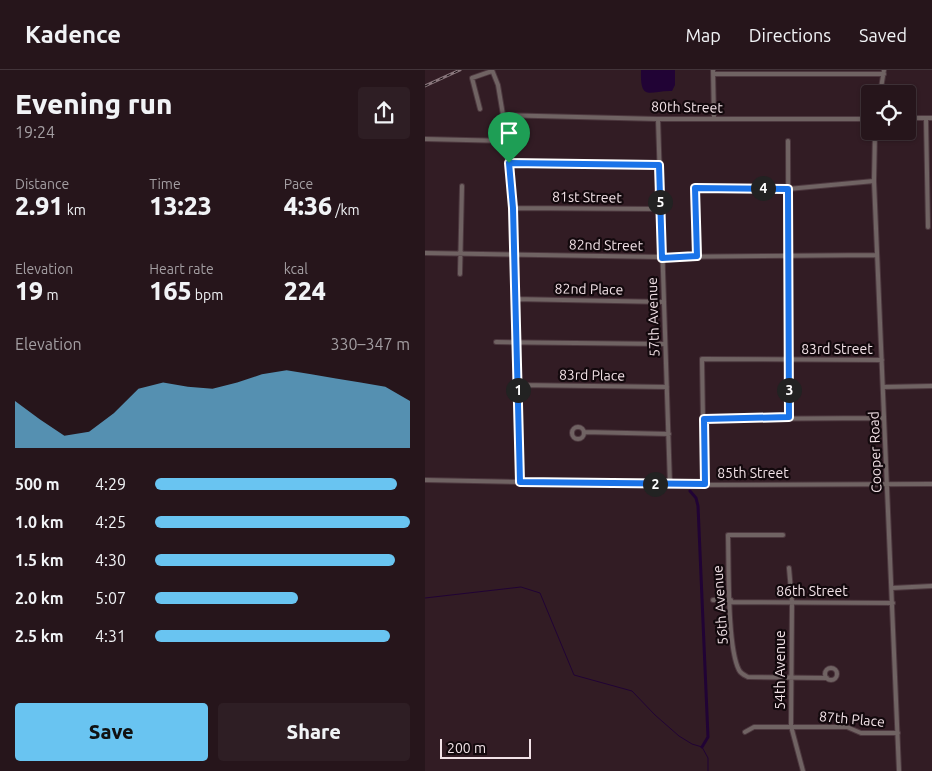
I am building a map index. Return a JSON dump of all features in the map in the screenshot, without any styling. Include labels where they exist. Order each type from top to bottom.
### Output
[{"type":"street","points":[[480,110],[472,78],[492,70],[498,85],[507,141],[513,208],[520,482]]},
{"type":"street","points":[[714,119],[713,72],[884,72],[882,85]]},
{"type":"street","name":"80th Street","points":[[503,115],[658,119],[861,119]]},
{"type":"street","points":[[916,118],[932,118]]},
{"type":"street","points":[[926,118],[928,227]]},
{"type":"street","name":"57th Avenue","points":[[658,119],[670,485]]},
{"type":"street","points":[[425,139],[507,141]]},
{"type":"street","name":"Cooper Road","points":[[875,140],[874,181],[899,771]]},
{"type":"street","points":[[788,141],[789,417]]},
{"type":"street","points":[[509,163],[659,165]]},
{"type":"street","points":[[697,256],[695,188],[788,189],[874,181]]},
{"type":"street","points":[[460,274],[462,186]]},
{"type":"street","name":"81st Street","points":[[513,208],[660,209]]},
{"type":"street","name":"82nd Street","points":[[425,253],[459,252],[662,258],[877,254]]},
{"type":"street","name":"82nd Place","points":[[515,299],[664,302]]},
{"type":"street","points":[[496,342],[665,344]]},
{"type":"street","name":"83rd Street","points":[[704,419],[702,359],[882,360]]},
{"type":"street","name":"83rd Place","points":[[518,385],[667,387]]},
{"type":"street","points":[[883,387],[932,386]]},
{"type":"street","points":[[705,484],[704,419],[789,417],[884,418]]},
{"type":"street","points":[[584,432],[669,434]]},
{"type":"street","name":"85th Street","points":[[425,480],[670,485],[932,484]]},
{"type":"street","name":"56th Avenue","points":[[783,535],[728,535],[731,601],[736,662],[740,673],[748,677],[791,679]]},
{"type":"street","name":"54th Avenue","points":[[789,568],[792,602],[791,726],[803,771]]},
{"type":"street","points":[[892,588],[932,586]]},
{"type":"street","name":"86th Street","points":[[713,600],[893,603]]},
{"type":"street","points":[[791,679],[827,678]]},
{"type":"street","name":"87th Place","points":[[745,732],[753,728],[791,726],[847,727],[861,733],[898,733]]},
{"type":"shaded area","points":[[641,70],[675,70],[675,85],[672,91],[652,93],[645,91],[642,87]]},
{"type":"waterway","points":[[690,491],[696,498],[698,506],[708,737],[702,747]]},
{"type":"waterway","points":[[425,598],[521,587],[540,593],[574,675],[632,691],[679,736],[692,744],[702,747],[708,758],[708,771]]},
{"type":"railway","points":[[425,86],[460,70]]},
{"type":"route","points":[[509,163],[659,165],[662,258],[697,256],[695,188],[788,189],[789,417],[704,419],[705,484],[520,482],[513,208],[509,163]]}]
